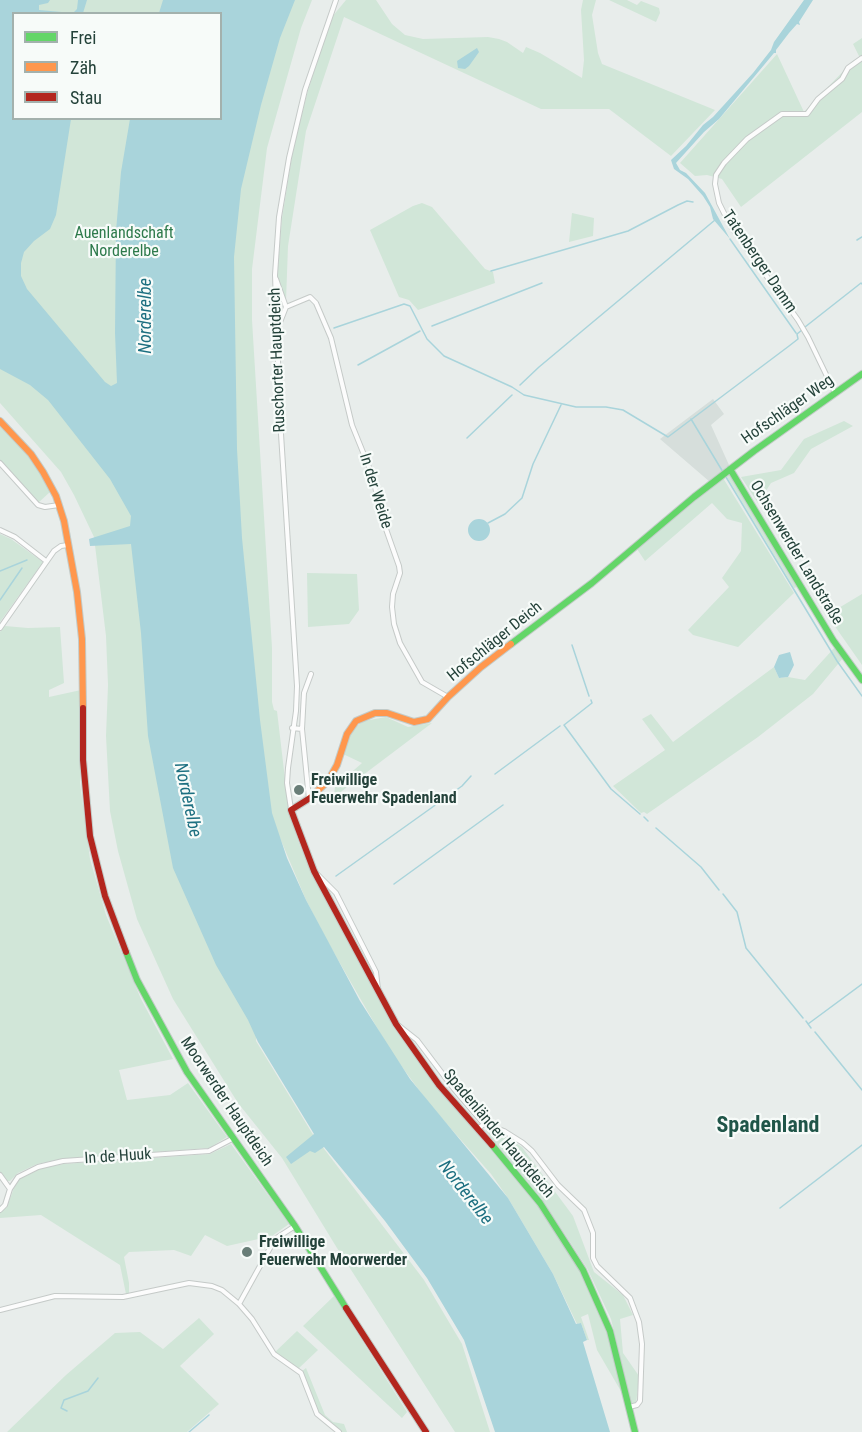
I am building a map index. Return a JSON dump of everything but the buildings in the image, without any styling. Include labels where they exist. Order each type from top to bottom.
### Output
[{"type":"street","name":"Ruschorter Hauptdeich","points":[[291,810],[287,783],[297,686],[288,558],[275,275],[279,217],[289,158],[305,90],[336,0]]},
{"type":"street","name":"Tatenberger Damm","points":[[836,393],[808,337],[730,225],[719,203],[715,184],[716,175],[724,163],[747,139],[782,114],[807,114],[818,99],[842,79],[848,68],[862,58]]},
{"type":"street","points":[[275,275],[286,306],[276,333]]},
{"type":"street","name":"In der Weide","points":[[286,306],[310,297],[316,303],[327,326],[352,425],[373,477],[381,515],[399,566],[399,577],[393,594],[392,607],[400,643],[422,682],[448,697]]},
{"type":"street","name":"Hofschläger Weg","points":[[726,472],[862,374]]},
{"type":"street","name":"Moorwerder Hauptdeich","points":[[0,421],[37,463],[59,505],[68,545],[82,639],[85,798],[90,836],[99,877],[116,928],[145,997],[181,1063],[295,1226],[426,1432]]},
{"type":"street","points":[[0,463],[38,505],[45,507],[59,505]]},
{"type":"street","name":"Hofschläger Deich","points":[[291,810],[322,788],[332,774],[347,734],[356,721],[375,713],[387,713],[405,720],[421,722],[428,719],[448,697],[498,654],[592,583],[726,472]]},
{"type":"street","name":"Ochsenwerder Landstraße","points":[[726,472],[827,631],[862,680]]},
{"type":"street","points":[[0,530],[15,537],[46,561]]},
{"type":"street","points":[[0,628],[46,561],[57,548],[68,545]]},
{"type":"street","points":[[309,799],[302,729],[304,693],[311,674]]},
{"type":"street","points":[[292,728],[302,729]]},
{"type":"street","name":"Spadenländer Hauptdeich","points":[[291,810],[314,871],[396,1024],[439,1085],[540,1203],[583,1270],[610,1331],[634,1432]]},
{"type":"street","points":[[396,1024],[417,1040],[484,1124],[504,1131],[532,1151],[558,1185],[584,1210],[593,1233],[593,1258],[597,1266],[630,1298],[639,1322],[642,1344],[640,1401],[637,1405],[629,1407]]},
{"type":"street","points":[[478,1130],[484,1124]]},
{"type":"street","name":"In de Huuk","points":[[10,1189],[23,1173],[50,1163],[209,1151],[232,1138]]},
{"type":"street","points":[[0,1176],[10,1189],[5,1205],[0,1210]]},
{"type":"street","points":[[239,1304],[275,1239],[295,1226]]},
{"type":"street","points":[[0,1310],[56,1296],[123,1297],[189,1282],[212,1286],[222,1290],[239,1304],[252,1319],[274,1354],[301,1373],[317,1414],[339,1432]]},
{"type":"shaded area","points":[[713,399],[724,414],[711,425],[729,465],[710,482],[660,439]]},
{"type":"green space","name":"Auenlandschaft Norderelbe","points":[[0,0],[312,0],[301,28],[267,148],[252,269],[252,320],[272,648],[272,702],[274,710],[277,711],[289,813],[300,846],[320,890],[394,1028],[438,1088],[536,1203],[578,1267],[610,1339],[622,1393],[597,1350],[588,1314],[581,1317],[589,1340],[587,1340],[581,1323],[577,1324],[553,1274],[508,1198],[491,1174],[430,1105],[391,1052],[326,939],[306,900],[280,838],[256,1041],[312,1133],[424,1280],[462,1344],[490,1432],[455,1432],[282,1158],[238,1103],[173,999],[137,919],[118,851],[110,811],[106,736],[108,685],[106,636],[94,537],[61,472],[0,403]]},
{"type":"green space","points":[[346,0],[376,0],[392,24],[405,35],[423,39],[488,37],[499,39],[523,53],[526,47],[540,53],[582,78],[584,60],[581,10],[583,0],[596,0],[592,15],[602,64],[715,110],[671,156],[609,109],[541,109],[344,17],[306,131],[288,246],[286,301],[277,278],[282,218],[293,150],[308,90],[332,17]]},
{"type":"green space","points":[[609,0],[627,0],[637,5],[641,1],[659,8],[660,13],[656,22]]},
{"type":"green space","points":[[862,38],[862,112],[741,207],[722,179],[707,175],[695,176],[680,163],[777,54],[804,112],[854,60],[860,58],[853,44]]},
{"type":"green space","points":[[422,203],[432,207],[485,269],[493,272],[495,283],[418,310],[409,300],[399,297],[370,230]]},
{"type":"green space","points":[[572,213],[594,218],[593,236],[569,242]]},
{"type":"green space","points":[[844,421],[853,426],[811,449],[794,473],[771,483],[758,503],[741,477],[781,470],[804,439]]},
{"type":"green space","points":[[0,425],[27,453],[47,482],[50,492],[38,503],[0,462]]},
{"type":"green space","points":[[729,473],[797,587],[794,588],[727,477]]},
{"type":"green space","points":[[723,478],[794,593],[738,647],[693,635],[688,630],[729,587],[722,578],[741,551],[742,523],[727,519],[712,503],[645,561],[637,549]]},
{"type":"green space","points":[[0,534],[11,539],[43,562],[0,622]]},
{"type":"green space","points":[[307,573],[357,574],[359,610],[349,624],[308,627]]},
{"type":"green space","points":[[862,594],[862,665],[827,615]]},
{"type":"green space","points":[[5,626],[60,627],[64,683],[49,690],[49,697],[81,690],[80,783],[90,859],[106,915],[141,999],[173,1059],[119,1070],[127,1100],[170,1095],[188,1083],[227,1137],[209,1148],[62,1159],[37,1164],[18,1173],[10,1181],[7,1181],[0,1172],[0,632]]},
{"type":"green space","points":[[835,647],[843,658],[813,694],[758,737],[647,814],[641,813],[613,786],[665,750],[642,719],[651,714],[673,742],[774,667],[779,678],[805,680]]},
{"type":"green space","points":[[386,717],[408,727],[432,723],[334,797],[336,774],[346,777],[362,763],[343,754],[351,730],[364,721]]},
{"type":"green space","points":[[485,1130],[503,1135],[522,1147],[573,1216],[594,1272],[623,1295],[633,1315],[620,1319],[623,1353],[639,1376],[636,1405],[632,1406],[611,1319],[587,1268],[542,1199]]},
{"type":"green space","points":[[231,1144],[289,1224],[272,1236],[227,1246],[205,1235],[191,1256],[174,1250],[129,1252],[124,1257],[129,1294],[126,1294],[120,1265],[41,1215],[0,1218],[0,1211],[7,1207],[21,1177],[39,1169],[63,1164],[210,1154]]},
{"type":"green space","points":[[334,1296],[407,1412],[402,1418],[303,1326]]},
{"type":"green space","points":[[199,1318],[214,1334],[180,1366],[219,1404],[187,1432],[7,1432],[66,1375],[115,1333],[140,1332],[163,1349]]},
{"type":"green space","points":[[297,1331],[318,1350],[298,1369],[274,1353]]},
{"type":"green space","points":[[306,1368],[325,1415],[333,1422],[344,1424],[347,1432],[341,1432],[318,1413],[301,1372]]},
{"type":"water","name":"Auenlandschaft Norderelbe","points":[[0,0],[50,0],[48,3],[39,5],[39,10],[62,12],[12,12],[12,120],[71,120],[56,215],[50,229],[24,252],[21,276],[27,289],[105,382],[111,386],[117,383],[116,231],[121,172],[130,120],[222,120],[222,12],[159,12],[163,0],[295,0],[280,38],[241,189],[234,257],[237,449],[242,538],[260,720],[272,813],[287,858],[306,900],[360,1001],[410,1079],[508,1198],[553,1274],[576,1324],[581,1323],[587,1340],[583,1342],[610,1432],[495,1432],[464,1340],[427,1278],[385,1221],[324,1147],[315,1153],[310,1151],[291,1164],[286,1157],[314,1134],[258,1042],[216,965],[173,868],[148,736],[141,633],[131,544],[90,546],[89,539],[130,526],[131,516],[110,479],[48,400],[30,385],[0,369]]},
{"type":"water","name":"Auenlandschaft Norderelbe","points":[[78,0],[87,0],[83,12],[74,12],[77,9]]},
{"type":"water","points":[[804,0],[813,0],[799,22],[800,25],[797,24],[776,53],[719,119],[676,163],[680,170],[686,173],[705,193],[730,239],[713,219],[710,207],[703,196],[688,179],[674,169],[671,160],[753,73]]},
{"type":"water","points":[[477,48],[479,52],[469,66],[465,69],[458,68],[457,61]]},
{"type":"water","points":[[479,519],[487,522],[490,530],[487,538],[479,541],[471,538],[468,530],[471,522]]},
{"type":"water","points":[[790,652],[794,665],[788,677],[779,678],[774,667],[779,655]]},
{"type":"waterway","points":[[491,271],[628,231],[678,205],[687,201],[693,202]]},
{"type":"waterway","points":[[520,385],[715,220]]},
{"type":"waterway","points":[[857,240],[862,237]]},
{"type":"waterway","points":[[730,239],[796,333]]},
{"type":"waterway","points":[[432,326],[542,283]]},
{"type":"waterway","points":[[805,327],[862,284]]},
{"type":"waterway","points":[[334,328],[404,304],[410,306],[427,339],[444,356],[512,387],[524,395],[576,407],[606,407],[623,410],[668,437],[798,339],[797,334],[802,330]]},
{"type":"waterway","points":[[358,365],[420,331]]},
{"type":"waterway","points":[[467,438],[512,395]]},
{"type":"waterway","points":[[488,523],[505,514],[522,498],[533,464],[561,405]]},
{"type":"waterway","points":[[691,419],[837,661],[862,696]]},
{"type":"waterway","points":[[0,571],[27,560]]},
{"type":"waterway","points":[[0,600],[22,568]]},
{"type":"waterway","points":[[572,645],[589,696]]},
{"type":"waterway","points":[[591,700],[592,703],[564,725],[611,789],[640,814]]},
{"type":"waterway","points":[[495,774],[560,726]]},
{"type":"waterway","points":[[336,876],[462,786],[471,776]]},
{"type":"waterway","points":[[394,884],[503,805]]},
{"type":"waterway","points":[[644,817],[648,821]]},
{"type":"waterway","points":[[656,828],[701,867],[719,890]]},
{"type":"waterway","points":[[723,894],[737,912],[746,948],[803,1018]]},
{"type":"waterway","points":[[808,1024],[862,984]]},
{"type":"waterway","points":[[806,1021],[811,1028]]},
{"type":"waterway","points":[[815,1032],[862,1090]]},
{"type":"waterway","points":[[780,1208],[862,1145]]},
{"type":"waterway","points":[[67,1411],[61,1408],[64,1400],[88,1391],[98,1378]]},
{"type":"waterway","points":[[189,1432],[209,1415]]},
{"type":"traffic: fast","points":[[511,644],[592,583],[694,497],[862,374]]},
{"type":"traffic: fast","points":[[730,469],[833,640],[862,680]]},
{"type":"traffic: fast","points":[[126,952],[137,980],[187,1072],[295,1226],[346,1308]]},
{"type":"traffic: fast","points":[[492,1145],[540,1203],[583,1270],[610,1331],[635,1432]]},
{"type":"traffic: slow","points":[[0,421],[31,454],[43,472],[56,496],[64,521],[77,592],[82,639],[83,708]]},
{"type":"traffic: slow","points":[[310,798],[328,781],[337,765],[347,734],[356,721],[375,713],[387,713],[414,722],[428,719],[481,667],[511,644]]},
{"type":"traffic: jam","points":[[83,708],[83,760],[90,836],[105,896],[126,952]]},
{"type":"traffic: jam","points":[[310,798],[291,810],[314,871],[396,1024],[439,1085],[492,1145]]},
{"type":"traffic: jam","points":[[346,1308],[426,1432]]},
{"type":"place","name":"Freiwillige Feuerwehr Spadenland","points":[[299,790]]},
{"type":"place","name":"Freiwillige Feuerwehr Moorwerder","points":[[247,1252]]},
{"type":"district","name":"Spadenland","points":[[768,1126]]},
{"type":"water label","name":"Norderelbe","points":[[146,316]]},
{"type":"water label","name":"Norderelbe","points":[[187,800]]},
{"type":"water label","name":"Norderelbe","points":[[465,1193]]}]
